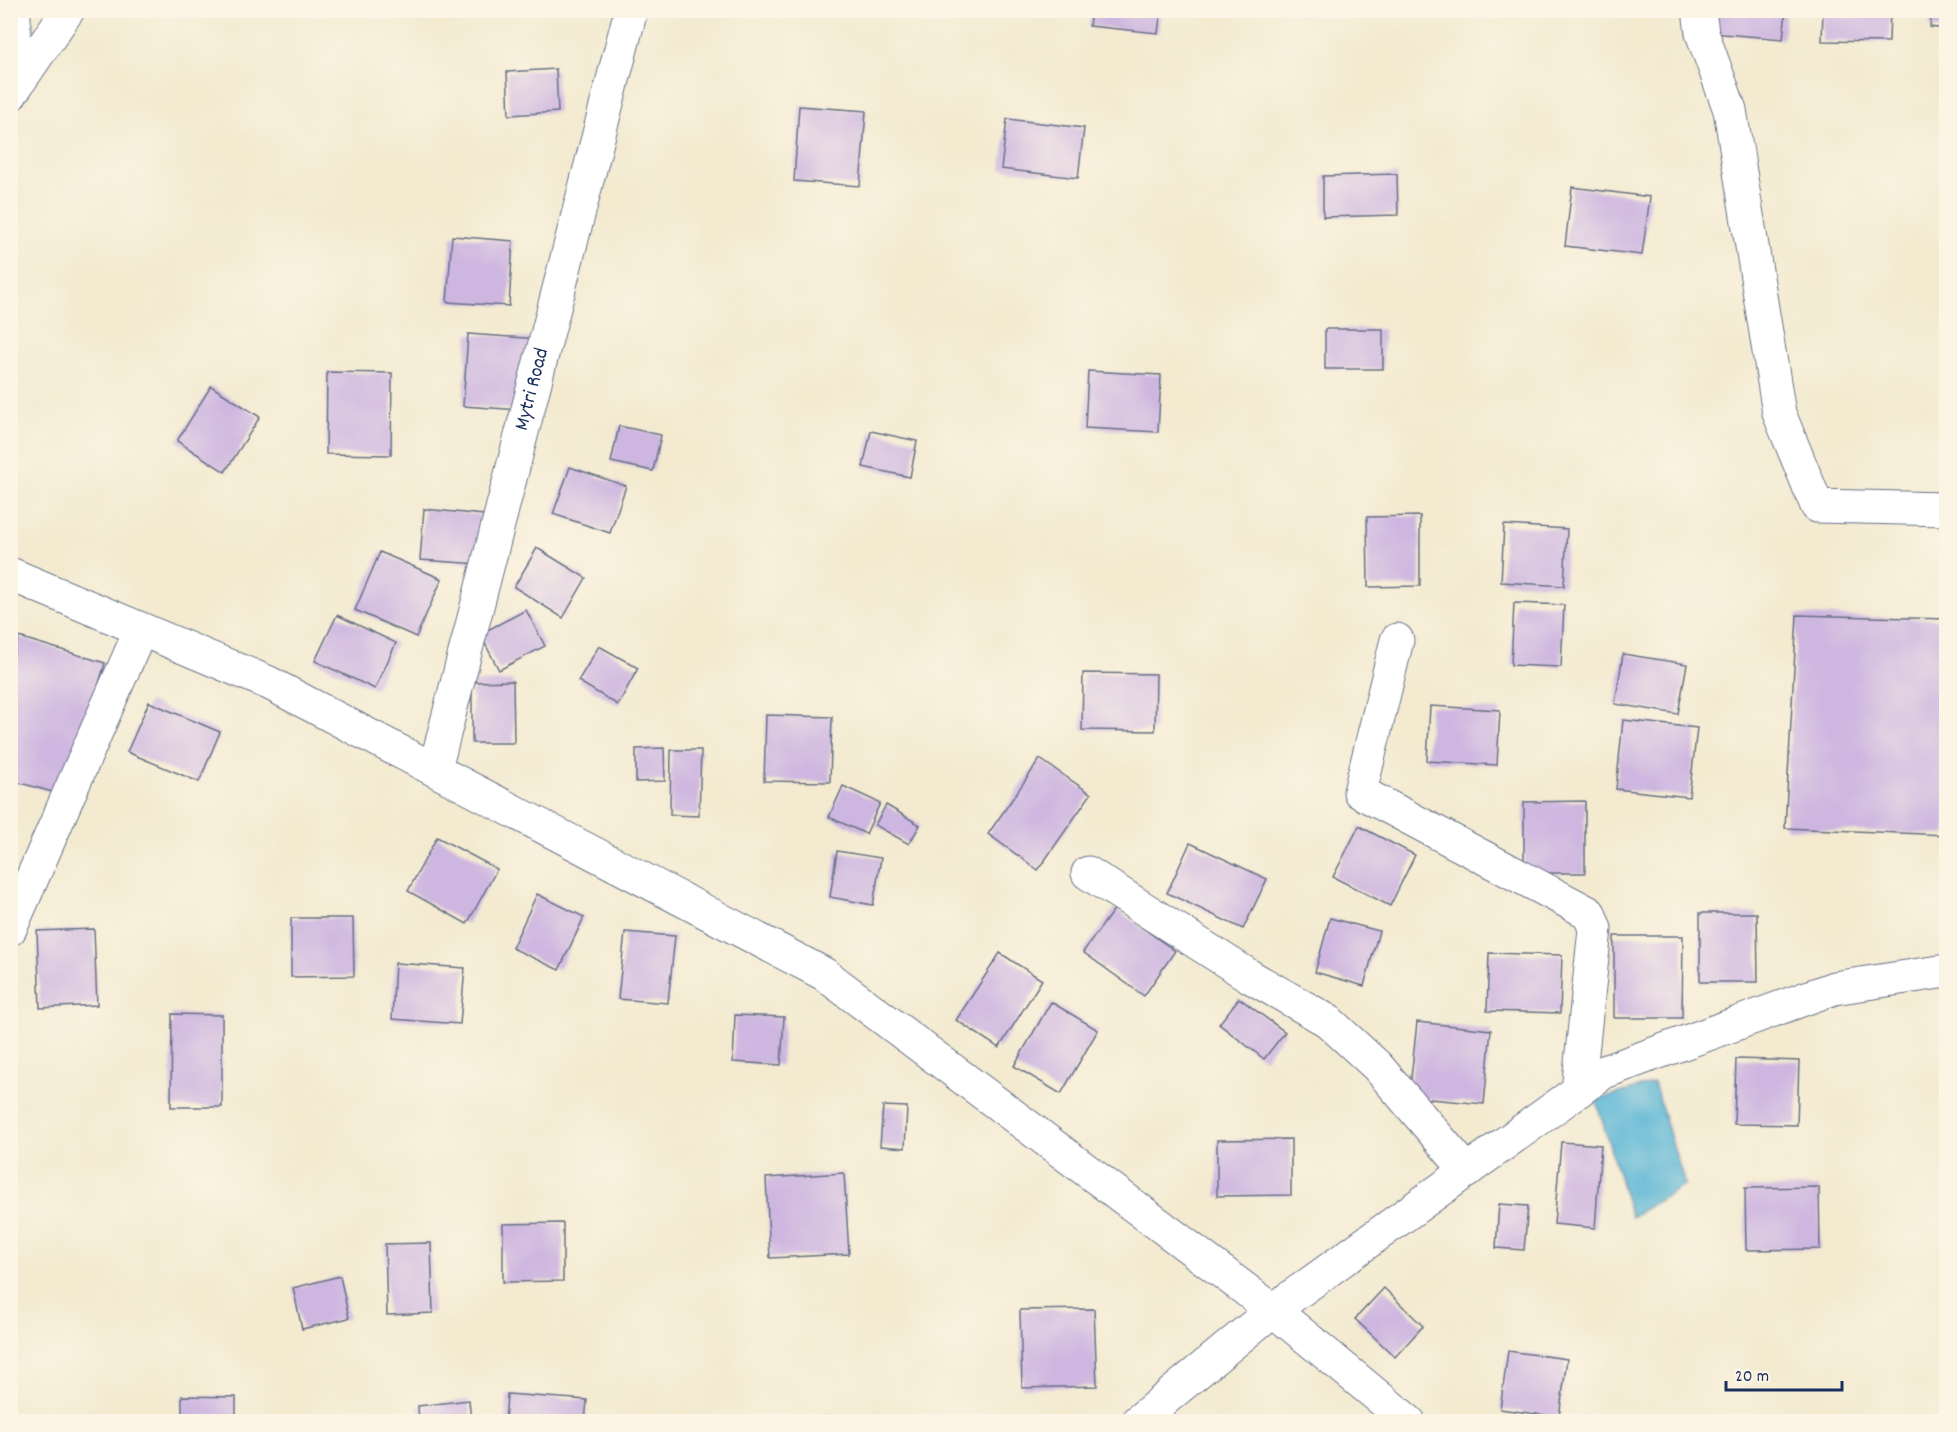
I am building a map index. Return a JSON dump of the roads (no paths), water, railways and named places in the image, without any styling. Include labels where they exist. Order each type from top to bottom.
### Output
[{"type":"street","points":[[10,83],[14,78],[14,10]]},
{"type":"street","points":[[10,95],[68,10]]},
{"type":"street","name":"Mytri Road","points":[[435,769],[631,10]]},
{"type":"street","points":[[1699,10],[1701,33],[1730,110],[1779,412],[1816,506],[1947,508]]},
{"type":"street","points":[[10,574],[269,683],[824,974],[1273,1310],[1409,1422]]},
{"type":"street","points":[[10,929],[141,629]]},
{"type":"street","points":[[1398,640],[1360,792],[1589,913],[1595,929],[1578,1091]]},
{"type":"street","points":[[1088,873],[1251,977],[1328,1021],[1377,1066],[1467,1171]]},
{"type":"street","points":[[1137,1422],[1273,1310],[1604,1072],[1834,988],[1947,971]]},
{"type":"water","points":[[1654,1083],[1685,1185],[1631,1217],[1596,1100]]}]
